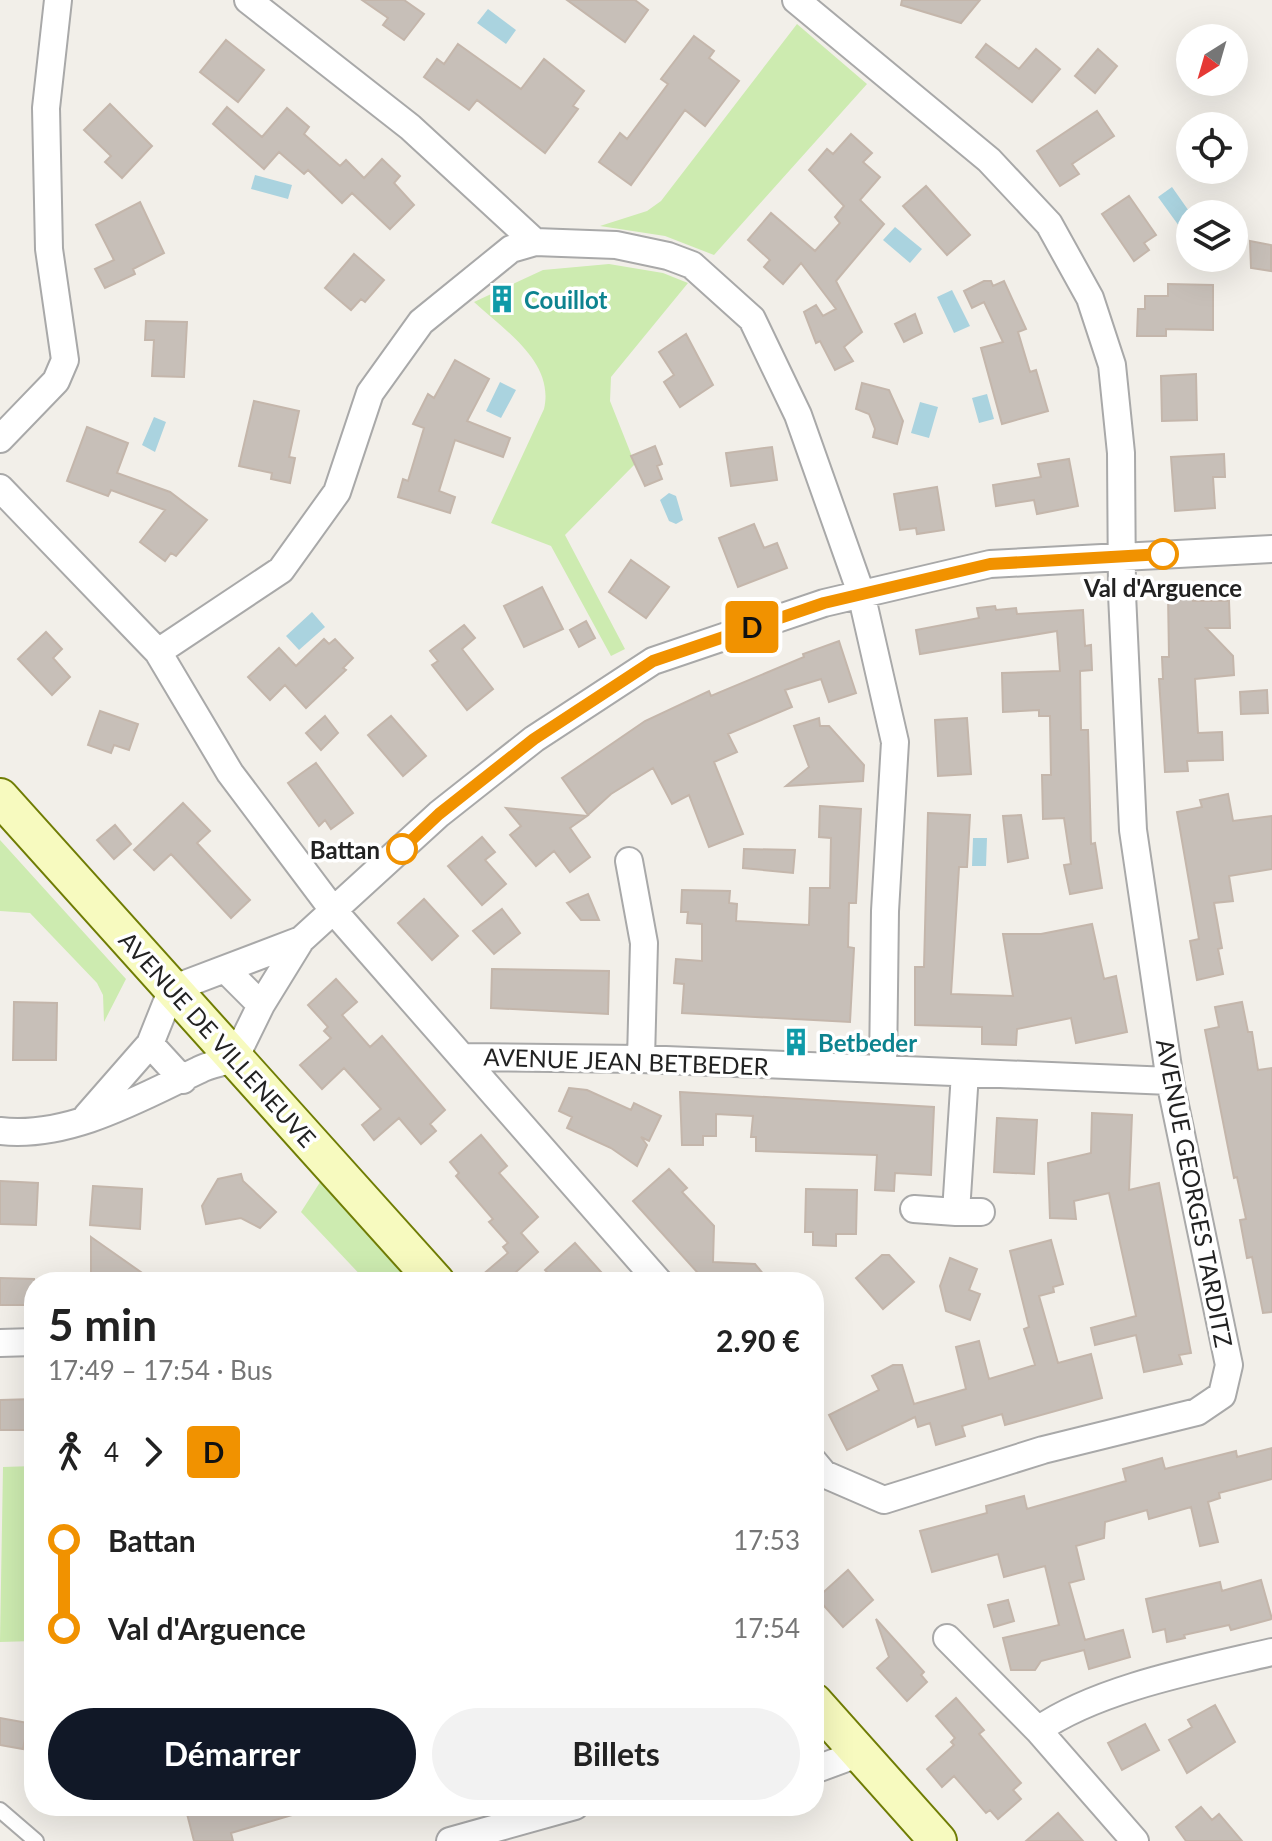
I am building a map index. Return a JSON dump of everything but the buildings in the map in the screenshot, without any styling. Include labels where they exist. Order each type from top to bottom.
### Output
[{"type":"main road","name":"AVENUE DE VILLENEUVE","points":[[0,797],[427,1272]]},
{"type":"main road","points":[[824,1713],[938,1841]]},
{"type":"street","points":[[0,439],[56,381],[65,360],[49,249],[46,108],[58,0]]},
{"type":"street","points":[[248,0],[410,127],[535,242]]},
{"type":"street","name":"AVENUE GEORGES TARDITZ","points":[[796,0],[989,160],[1049,224],[1090,298],[1112,365],[1121,453],[1121,557],[1133,830],[1170,1081],[1229,1365],[1222,1395],[1197,1412],[1043,1450],[884,1500],[824,1474]]},
{"type":"street","points":[[158,652],[281,570],[337,492],[370,393],[421,322],[511,249],[535,242],[616,245],[668,256],[692,265],[752,319],[798,415],[861,593],[895,742],[885,911],[883,1069]]},
{"type":"street","points":[[0,488],[158,652],[230,773],[333,910],[650,1272]]},
{"type":"street","points":[[0,1131],[15,1133],[82,1122],[183,1080],[200,1069],[235,1058],[261,1005],[301,940],[439,814],[534,739],[653,661],[861,593],[990,564],[1272,549]]},
{"type":"street","points":[[629,861],[644,943],[641,1059]]},
{"type":"street","points":[[82,1122],[150,1044],[172,989],[227,971],[301,940]]},
{"type":"street","points":[[227,971],[261,1005]]},
{"type":"street","points":[[150,1044],[183,1080]]},
{"type":"street","name":"AVENUE JEAN BETBEDER","points":[[464,1057],[641,1059],[1170,1081]]},
{"type":"street","points":[[914,1209],[968,1212],[965,1073]]},
{"type":"street","points":[[0,1343],[24,1342]]},
{"type":"street","points":[[947,1638],[1038,1730],[1135,1841]]},
{"type":"street","points":[[1038,1730],[1066,1711],[1196,1670],[1272,1652]]},
{"type":"street","points":[[824,1766],[860,1753]]},
{"type":"street","points":[[450,1841],[539,1816]]},
{"type":"lane","points":[[0,1810],[36,1841]]},
{"type":"green space","points":[[797,24],[867,84],[714,255],[665,236],[600,226],[647,211],[661,201]]},
{"type":"green space","points":[[609,264],[663,273],[688,283],[611,377],[610,401],[635,464],[565,535],[625,649],[611,656],[551,546],[491,523],[544,409],[545,392],[542,376],[524,348],[474,302],[543,270]]},
{"type":"green space","points":[[0,840],[126,979],[104,1022],[103,995],[97,983],[30,913],[0,911]]},
{"type":"green space","points":[[324,1176],[408,1272],[358,1272],[301,1212]]},
{"type":"green space","points":[[24,1466],[24,1641],[0,1642],[3,1467]]},
{"type":"water","points":[[488,9],[516,30],[506,44],[477,23]]},
{"type":"water","points":[[255,175],[292,185],[288,199],[251,189]]},
{"type":"water","points":[[1172,187],[1181,200],[1176,200],[1176,222],[1158,197]]},
{"type":"water","points":[[895,227],[922,249],[910,263],[883,240]]},
{"type":"water","points":[[952,290],[970,326],[954,333],[937,297]]},
{"type":"water","points":[[500,382],[516,390],[501,418],[486,411]]},
{"type":"water","points":[[987,394],[994,419],[979,423],[972,398]]},
{"type":"water","points":[[920,402],[938,407],[929,438],[911,433]]},
{"type":"water","points":[[154,417],[166,422],[155,452],[142,445]]},
{"type":"water","points":[[669,493],[676,496],[683,520],[676,524],[669,521],[660,500]]},
{"type":"water","points":[[312,612],[325,627],[299,650],[286,636]]},
{"type":"water","points":[[973,838],[987,838],[986,866],[972,866]]},
{"type":"bus line","name":"D","points":[[402,849],[439,814],[534,739],[653,661],[824,603],[990,564],[1163,554]]},
{"type":"place","name":"Couillot","points":[[502,299]]},
{"type":"place","name":"Val d'Arguence","points":[[1163,554]]},
{"type":"place","name":"Battan","points":[[402,849]]},
{"type":"place","name":"Betbeder","points":[[796,1042]]}]
